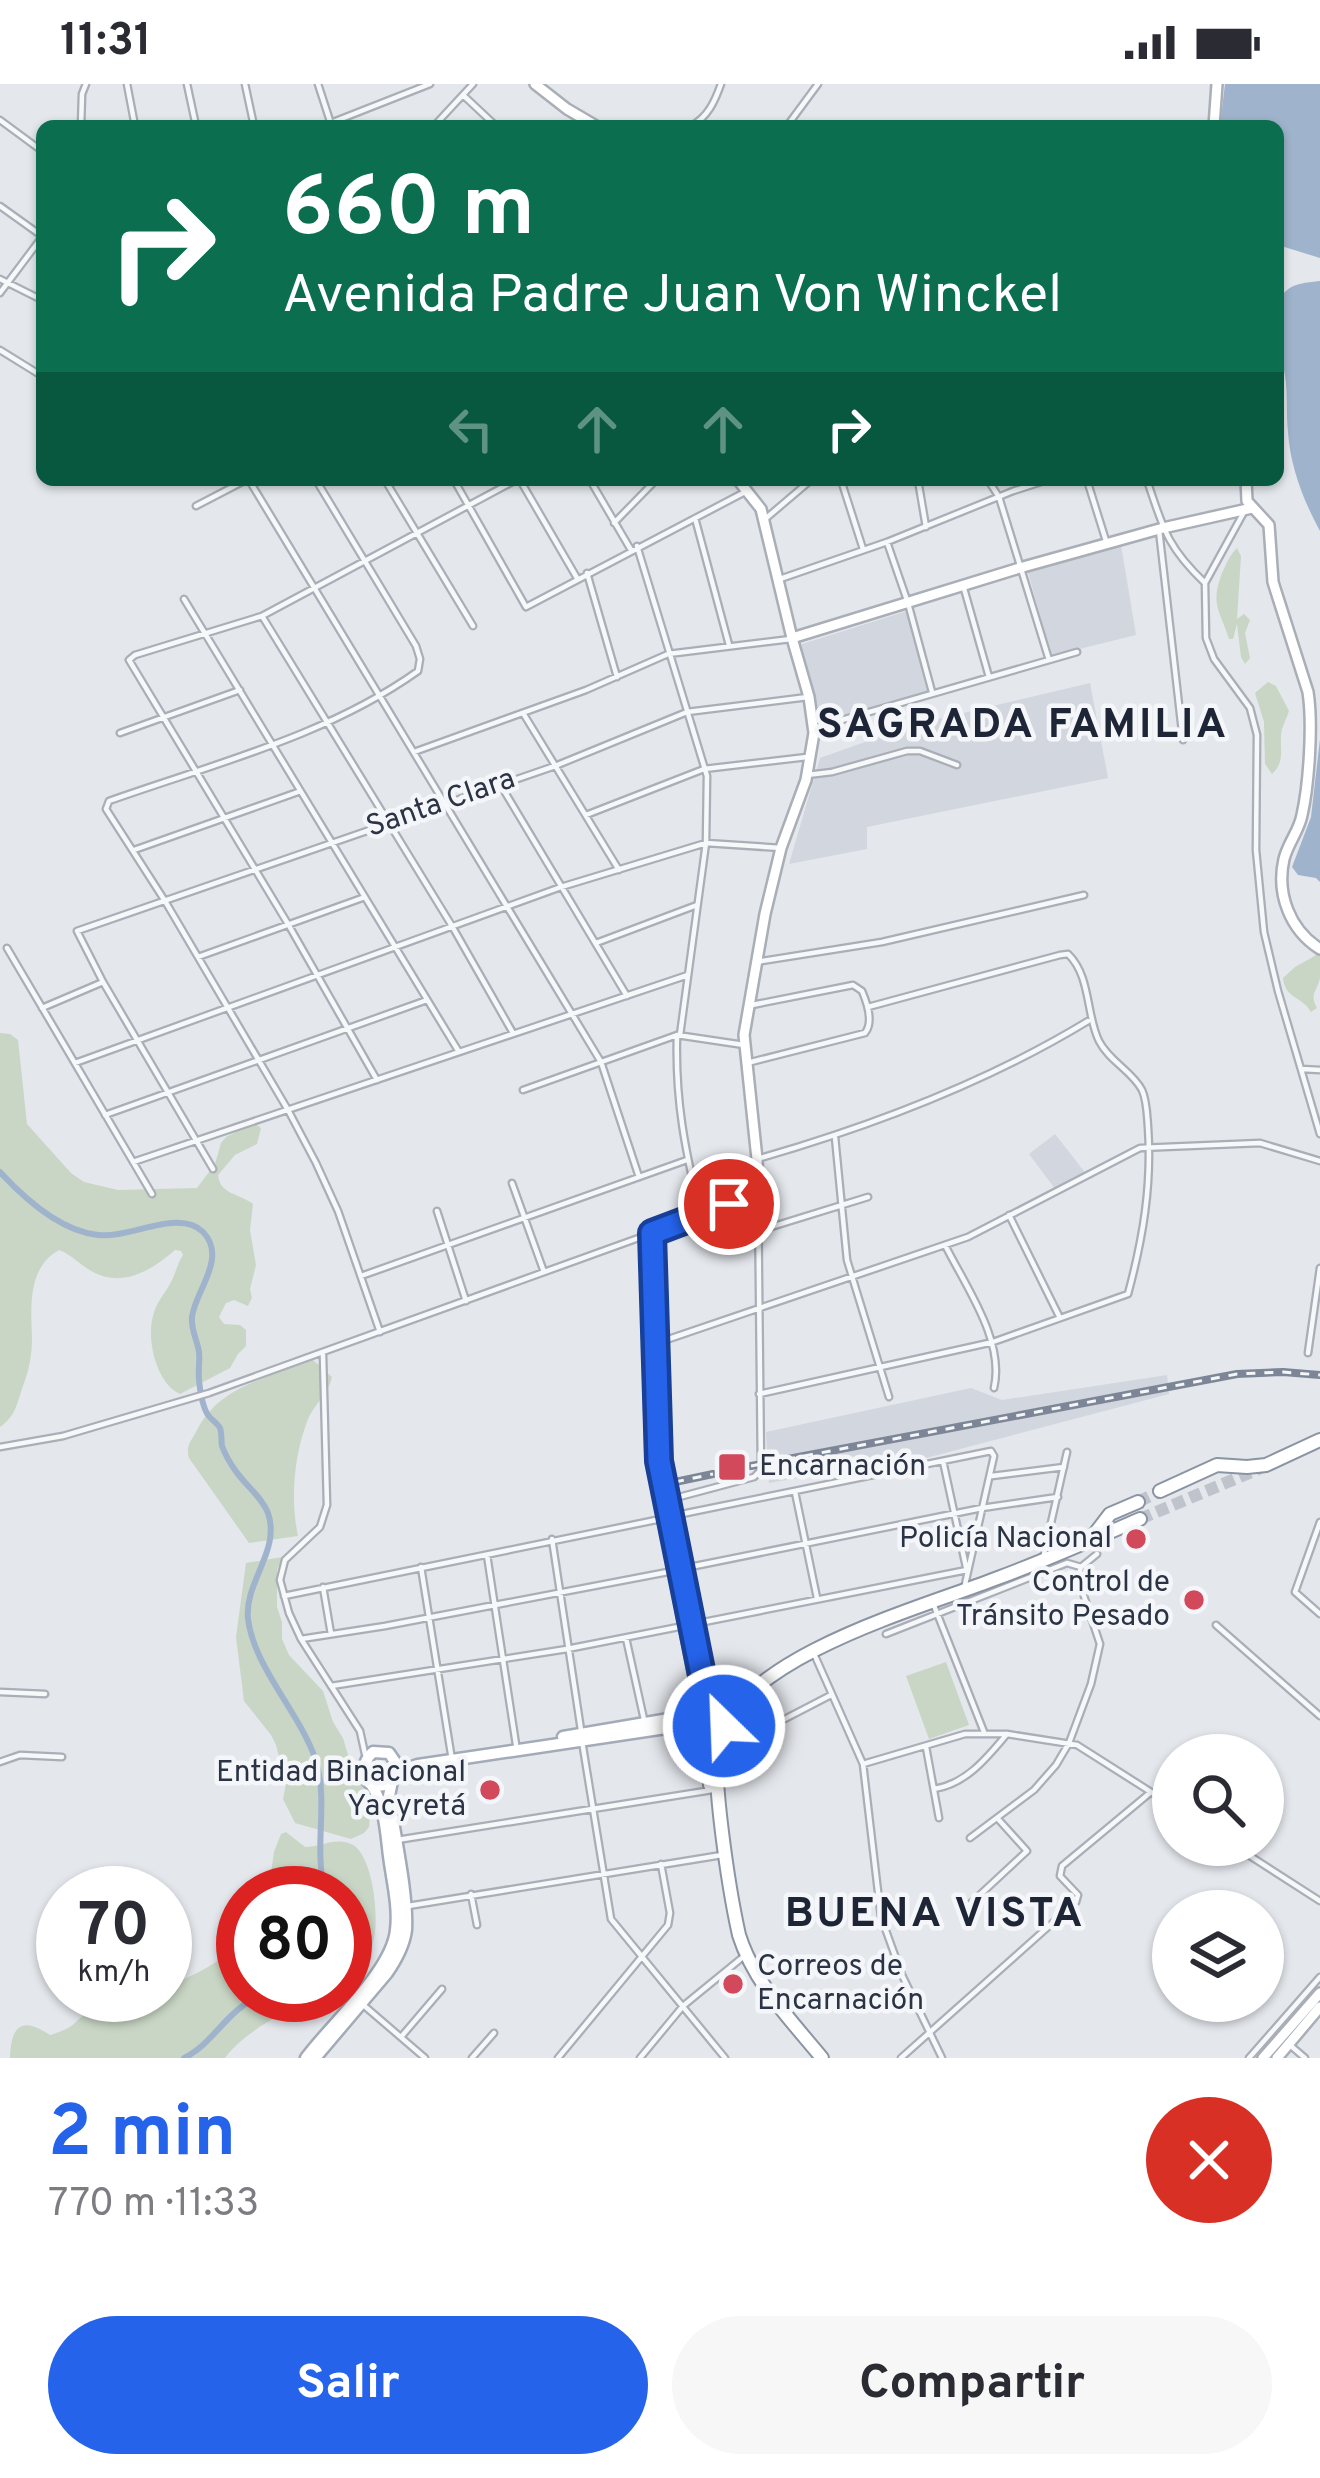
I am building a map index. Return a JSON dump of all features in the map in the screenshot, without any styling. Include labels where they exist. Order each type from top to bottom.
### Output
[{"type":"highway","points":[[1160,1491],[1217,1465],[1261,1465],[1320,1440]]},
{"type":"highway","points":[[1088,1547],[1111,1514],[1138,1502]]},
{"type":"highway","points":[[694,1732],[711,1737],[754,1689],[788,1665],[846,1636],[935,1609],[967,1589],[1088,1547],[1140,1519]]},
{"type":"highway","points":[[754,1689],[715,1700],[701,1698],[690,1706],[687,1721],[706,1755],[743,1957],[761,1996],[812,2058]]},
{"type":"highway","points":[[714,1789],[725,1711],[715,1700]]},
{"type":"highway","points":[[743,1957],[822,2058]]},
{"type":"main road","points":[[535,84],[586,120]]},
{"type":"main road","points":[[1214,120],[1217,84]]},
{"type":"main road","points":[[649,1234],[758,1193],[744,1045],[781,848],[812,757],[814,728],[764,520],[758,502],[744,486]]},
{"type":"main road","points":[[1246,486],[1249,509],[1265,520],[1270,532],[1273,582],[1310,702],[1304,809],[1284,860],[1282,887],[1294,926],[1320,949]]},
{"type":"main road","points":[[792,638],[1023,567],[1249,509]]},
{"type":"main road","points":[[649,1234],[657,1443],[666,1514]]},
{"type":"main road","points":[[582,1737],[675,1718],[690,1706],[696,1689],[650,1441],[649,1234]]},
{"type":"main road","points":[[687,1625],[703,1680],[715,1700]]},
{"type":"main road","points":[[369,1782],[379,1786],[418,1765],[451,1757],[666,1728],[694,1732]]},
{"type":"main road","points":[[391,1840],[380,1798],[364,1774],[364,1760],[384,1752],[417,1759],[451,1757]]},
{"type":"main road","points":[[372,1981],[391,1952],[400,1907],[389,1796],[396,1760],[384,1752]]},
{"type":"main road","points":[[1263,2058],[1286,2024],[1320,1993]]},
{"type":"main road","points":[[1276,2058],[1320,2007]]},
{"type":"main road","points":[[315,2055],[342,2022]]},
{"type":"street","points":[[81,120],[86,84]]},
{"type":"street","points":[[127,84],[134,120]]},
{"type":"street","points":[[187,84],[195,120]]},
{"type":"street","points":[[245,84],[253,120]]},
{"type":"street","points":[[318,84],[330,120]]},
{"type":"street","points":[[341,120],[430,84]]},
{"type":"street","points":[[440,120],[473,84]]},
{"type":"street","points":[[702,120],[722,84]]},
{"type":"street","points":[[795,120],[818,84]]},
{"type":"street","points":[[463,95],[490,120]]},
{"type":"street","points":[[0,120],[36,147]]},
{"type":"street","points":[[0,206],[36,233]]},
{"type":"street","points":[[0,293],[36,245]]},
{"type":"street","points":[[0,279],[36,298]]},
{"type":"street","points":[[0,350],[36,372]]},
{"type":"street","points":[[196,506],[236,486]]},
{"type":"street","points":[[252,486],[601,1063],[639,1177]]},
{"type":"street","points":[[320,486],[416,646],[418,670],[327,723],[107,803],[106,808],[288,1109],[338,1211],[380,1333]]},
{"type":"street","points":[[389,486],[472,626]]},
{"type":"street","points":[[457,486],[526,608],[748,490]]},
{"type":"street","points":[[377,1080],[129,659],[262,616],[506,486]]},
{"type":"street","points":[[522,486],[578,578]]},
{"type":"street","points":[[523,1090],[680,1035],[706,843],[707,776],[687,712],[634,548],[593,486]]},
{"type":"street","points":[[614,523],[650,486]]},
{"type":"street","points":[[764,520],[804,486]]},
{"type":"street","points":[[843,486],[863,549]]},
{"type":"street","points":[[919,486],[926,527]]},
{"type":"street","points":[[992,486],[1023,567],[1049,660]]},
{"type":"street","points":[[777,580],[1029,486]]},
{"type":"street","points":[[1089,486],[1106,544]]},
{"type":"street","points":[[1150,486],[1161,529],[1183,740]]},
{"type":"street","points":[[1249,509],[1205,583],[1206,638],[1214,659],[1250,708],[1257,735],[1256,850],[1264,932],[1320,1133]]},
{"type":"street","points":[[694,518],[729,645]]},
{"type":"street","points":[[1161,529],[1179,559],[1205,583]]},
{"type":"street","points":[[887,542],[932,693]]},
{"type":"street","points":[[587,573],[617,677]]},
{"type":"street","points":[[964,585],[989,677]]},
{"type":"street","points":[[184,599],[459,1052]]},
{"type":"street","points":[[262,616],[513,1034]]},
{"type":"street","points":[[414,752],[668,654],[792,638]]},
{"type":"street","points":[[814,728],[1077,652]]},
{"type":"street","points":[[120,733],[240,690]]},
{"type":"street","name":"Santa Clara","points":[[103,982],[77,932],[555,766],[687,712],[809,697]]},
{"type":"street","points":[[523,713],[619,870]]},
{"type":"street","points":[[807,775],[920,751],[957,765]]},
{"type":"street","points":[[586,815],[704,769],[812,757]]},
{"type":"street","points":[[500,784],[627,995]]},
{"type":"street","points":[[134,850],[301,791]]},
{"type":"street","points":[[75,1063],[561,887],[706,843],[781,848]]},
{"type":"street","points":[[756,962],[882,942],[1084,895]]},
{"type":"street","points":[[198,957],[365,898]]},
{"type":"street","points":[[595,943],[698,905]]},
{"type":"street","points":[[7,948],[152,1194]]},
{"type":"street","points":[[759,1394],[993,1342],[1127,1294],[1143,1238],[1150,1173],[1145,1099],[1140,1085],[1100,1045],[1075,961],[1068,955],[868,1007]]},
{"type":"street","points":[[133,1162],[688,975]]},
{"type":"street","points":[[42,1008],[103,982],[213,1168]]},
{"type":"street","points":[[745,1063],[869,1030],[868,1007],[862,991],[853,986],[749,1005]]},
{"type":"street","points":[[105,1115],[427,1000]]},
{"type":"street","points":[[757,1159],[836,1137],[983,1076],[1090,1019]]},
{"type":"street","points":[[676,1035],[744,1045]]},
{"type":"street","points":[[676,1035],[676,1084],[701,1214]]},
{"type":"street","points":[[1301,1069],[1320,1070]]},
{"type":"street","points":[[836,1137],[847,1259],[890,1397]]},
{"type":"street","points":[[655,1344],[968,1237],[1140,1148],[1260,1143],[1320,1161]]},
{"type":"street","points":[[361,1276],[687,1160]]},
{"type":"street","points":[[512,1183],[544,1272]]},
{"type":"street","points":[[666,1514],[679,1497],[758,1474],[761,1467],[758,1193]]},
{"type":"street","points":[[758,1231],[868,1197]]},
{"type":"street","points":[[437,1211],[466,1301]]},
{"type":"street","points":[[1009,1215],[1059,1316]]},
{"type":"street","points":[[0,1448],[63,1436],[191,1399],[649,1234]]},
{"type":"street","points":[[945,1245],[993,1342],[997,1360],[994,1388]]},
{"type":"street","points":[[1308,1353],[1320,1268]]},
{"type":"street","points":[[323,1353],[327,1505],[320,1527],[285,1560],[280,1573],[302,1639],[361,1731],[384,1752]]},
{"type":"street","points":[[284,1596],[988,1451],[994,1456],[967,1570],[967,1589]]},
{"type":"street","points":[[1043,1560],[1067,1452]]},
{"type":"street","points":[[943,1461],[967,1570]]},
{"type":"street","points":[[990,1476],[1064,1467]]},
{"type":"street","points":[[794,1491],[817,1598]]},
{"type":"street","points":[[302,1639],[1058,1497]]},
{"type":"street","points":[[1320,1522],[1295,1592],[1320,1615]]},
{"type":"street","points":[[552,1539],[611,1919],[725,2058]]},
{"type":"street","points":[[970,1838],[1044,1779],[1070,1743],[1100,1644],[1078,1578],[1088,1547]]},
{"type":"street","points":[[487,1553],[517,1747]]},
{"type":"street","points":[[886,1634],[935,1609],[1067,1563],[1081,1567]]},
{"type":"street","points":[[421,1567],[451,1757]]},
{"type":"street","points":[[331,1686],[567,1649],[967,1570]]},
{"type":"street","points":[[323,1588],[331,1634]]},
{"type":"street","points":[[935,1609],[984,1732]]},
{"type":"street","points":[[1216,1625],[1320,1716]]},
{"type":"street","points":[[626,1638],[644,1724]]},
{"type":"street","points":[[813,1652],[863,1764],[881,1917],[902,1975],[942,2058]]},
{"type":"street","points":[[0,1692],[45,1694]]},
{"type":"street","points":[[717,1754],[831,1695]]},
{"type":"street","points":[[361,1731],[364,1760]]},
{"type":"street","points":[[863,1764],[984,1732],[1007,1734],[1082,1747],[1151,1792],[1061,1866],[1060,1876],[1078,1895],[1076,1902],[902,2058]]},
{"type":"street","points":[[934,1789],[977,1768],[1007,1734]]},
{"type":"street","points":[[926,1745],[939,1818]]},
{"type":"street","points":[[0,1762],[20,1755],[62,1757]]},
{"type":"street","points":[[391,1840],[714,1789]]},
{"type":"street","points":[[970,1904],[1027,1851],[997,1819]]},
{"type":"street","points":[[400,1907],[722,1855]]},
{"type":"street","points":[[558,2058],[670,1919],[661,1864]]},
{"type":"street","points":[[1266,1866],[1320,1901]]},
{"type":"street","points":[[471,1894],[477,1925]]},
{"type":"street","points":[[646,2056],[683,2006],[743,1957]]},
{"type":"street","points":[[1249,2058],[1286,2024],[1320,1977]]},
{"type":"street","points":[[401,2037],[442,1989]]},
{"type":"street","points":[[372,2012],[425,2058]]},
{"type":"street","points":[[472,2058],[494,2033]]},
{"type":"street","points":[[1289,2044],[1305,2058]]},
{"type":"shaded area","points":[[1121,545],[1136,635],[1051,656],[1028,572]]},
{"type":"shaded area","points":[[907,611],[928,696],[822,725],[799,645]]},
{"type":"shaded area","points":[[1090,683],[1108,778],[867,827],[867,849],[789,864],[820,758],[913,725]]},
{"type":"shaded area","points":[[1055,1134],[1087,1175],[1056,1190],[1029,1154]]},
{"type":"shaded area","points":[[1167,1375],[1169,1394],[873,1472],[861,1467],[769,1483],[766,1432],[971,1388],[1002,1400]]},
{"type":"green space","points":[[1237,548],[1241,556],[1237,619],[1244,614],[1250,620],[1245,633],[1250,658],[1245,664],[1237,624],[1229,639],[1217,600],[1222,573]]},
{"type":"green space","points":[[1268,682],[1276,686],[1289,711],[1279,764],[1272,774],[1265,764],[1264,722],[1255,693]]},
{"type":"green space","points":[[1320,953],[1314,996],[1317,1008],[1311,1012],[1287,990],[1283,978]]},
{"type":"green space","points":[[0,1033],[18,1040],[27,1124],[84,1182],[118,1190],[197,1188],[215,1164],[226,1137],[254,1123],[261,1128],[257,1144],[235,1155],[218,1175],[226,1190],[253,1204],[250,1230],[256,1265],[252,1298],[248,1306],[234,1300],[226,1303],[219,1317],[224,1324],[246,1330],[246,1346],[230,1368],[180,1394],[160,1371],[151,1326],[181,1251],[175,1250],[137,1274],[115,1278],[93,1272],[59,1250],[36,1278],[28,1368],[15,1409],[0,1427]]},
{"type":"green space","points":[[313,1360],[332,1377],[308,1419],[299,1447],[294,1492],[298,1536],[249,1543],[189,1458],[189,1444],[206,1416],[229,1395]]},
{"type":"green space","points":[[282,1557],[277,1570],[277,1607],[282,1639],[289,1655],[323,1691],[355,1778],[371,1807],[369,1827],[351,1839],[295,1823],[283,1799],[286,1784],[276,1745],[244,1701],[236,1637],[246,1563]]},
{"type":"green space","points":[[946,1662],[969,1725],[929,1739],[906,1676]]},
{"type":"green space","points":[[286,1832],[305,1847],[335,1842],[353,1845],[367,1866],[272,1866],[281,1834]]},
{"type":"green space","points":[[372,1885],[376,1916],[372,1943]]},
{"type":"green space","points":[[216,1962],[216,2022],[269,2022],[225,2058],[10,2058],[16,2031],[25,2025],[50,2035],[76,2022],[192,2022],[192,1975]]},
{"type":"water","points":[[1225,84],[1320,84],[1320,258],[1284,247],[1284,120],[1221,120]]},
{"type":"water","points":[[1320,281],[1320,531],[1303,496],[1287,425],[1284,294],[1297,285]]},
{"type":"water","points":[[1320,739],[1320,882],[1298,875],[1292,867],[1311,817]]},
{"type":"waterway","points":[[0,1172],[44,1212],[84,1232],[111,1235],[181,1223],[193,1225],[210,1242],[211,1263],[192,1317],[201,1393],[206,1411],[220,1428],[228,1458],[268,1513],[270,1540],[251,1592],[248,1619],[259,1654],[315,1758],[321,1791],[321,1866]]},
{"type":"waterway","points":[[184,2058],[226,2022]]},
{"type":"tunnel","points":[[1140,1519],[1261,1468]]},
{"type":"tunnel","points":[[1138,1502],[1160,1491]]},
{"type":"railway","points":[[751,1466],[1237,1374],[1320,1375]]},
{"type":"railway","points":[[675,1482],[713,1474]]},
{"type":"place","name":"Encarnación","points":[[732,1467]]},
{"type":"place","name":"Policía Nacional","points":[[1136,1539]]},
{"type":"place","name":"Control de Tránsito Pesado","points":[[1194,1600]]},
{"type":"place","name":"Entidad Binacional Yacyretá","points":[[490,1790]]},
{"type":"place","name":"Correos de Encarnación","points":[[733,1984]]},
{"type":"district","name":"SAGRADA FAMILIA","points":[[1023,726]]},
{"type":"district","name":"BUENA VISTA","points":[[935,1915]]},
{"type":"route","points":[[724,1726],[724,1708],[712,1698],[703,1680],[659,1461],[652,1233],[729,1204]]}]
